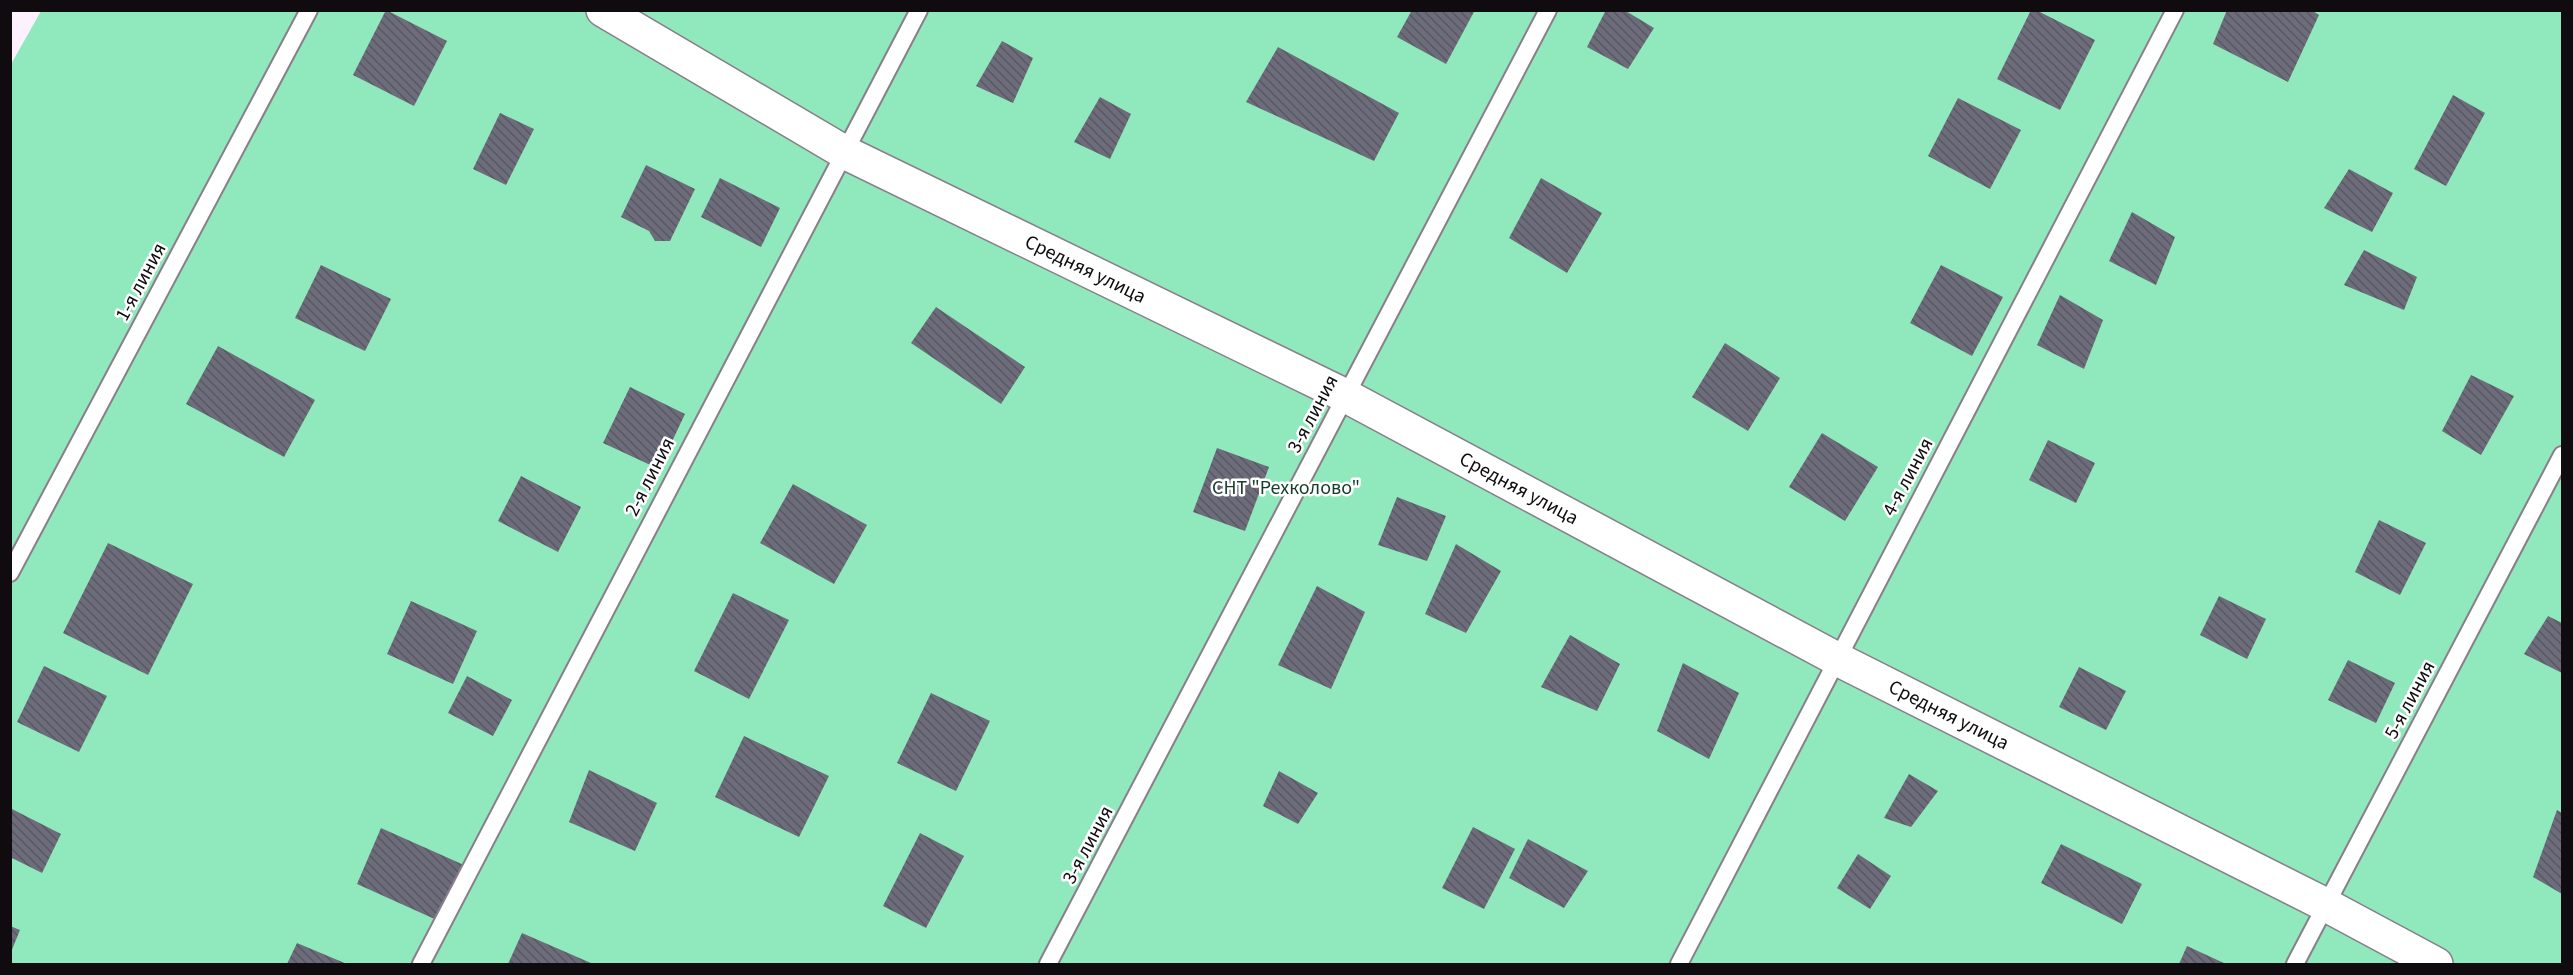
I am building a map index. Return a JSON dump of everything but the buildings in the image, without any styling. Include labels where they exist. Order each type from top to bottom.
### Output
[{"type":"street","name":"Средняя улица","points":[[603,10],[844,152],[1346,396],[1837,659],[2326,904],[2436,964]]},
{"type":"lane","name":"1-я линия","points":[[10,573],[309,10]]},
{"type":"lane","name":"2-я линия","points":[[421,964],[919,10]]},
{"type":"lane","name":"3-я линия","points":[[1048,964],[1548,10]]},
{"type":"lane","name":"4-я линия","points":[[1679,964],[2175,10]]},
{"type":"lane","name":"5-я линия","points":[[2295,964],[2562,455]]},
{"type":"green space","name":"СНТ \"Рехколово\"","points":[[41,11],[2562,11],[2562,964],[11,964],[10,66]]}]
